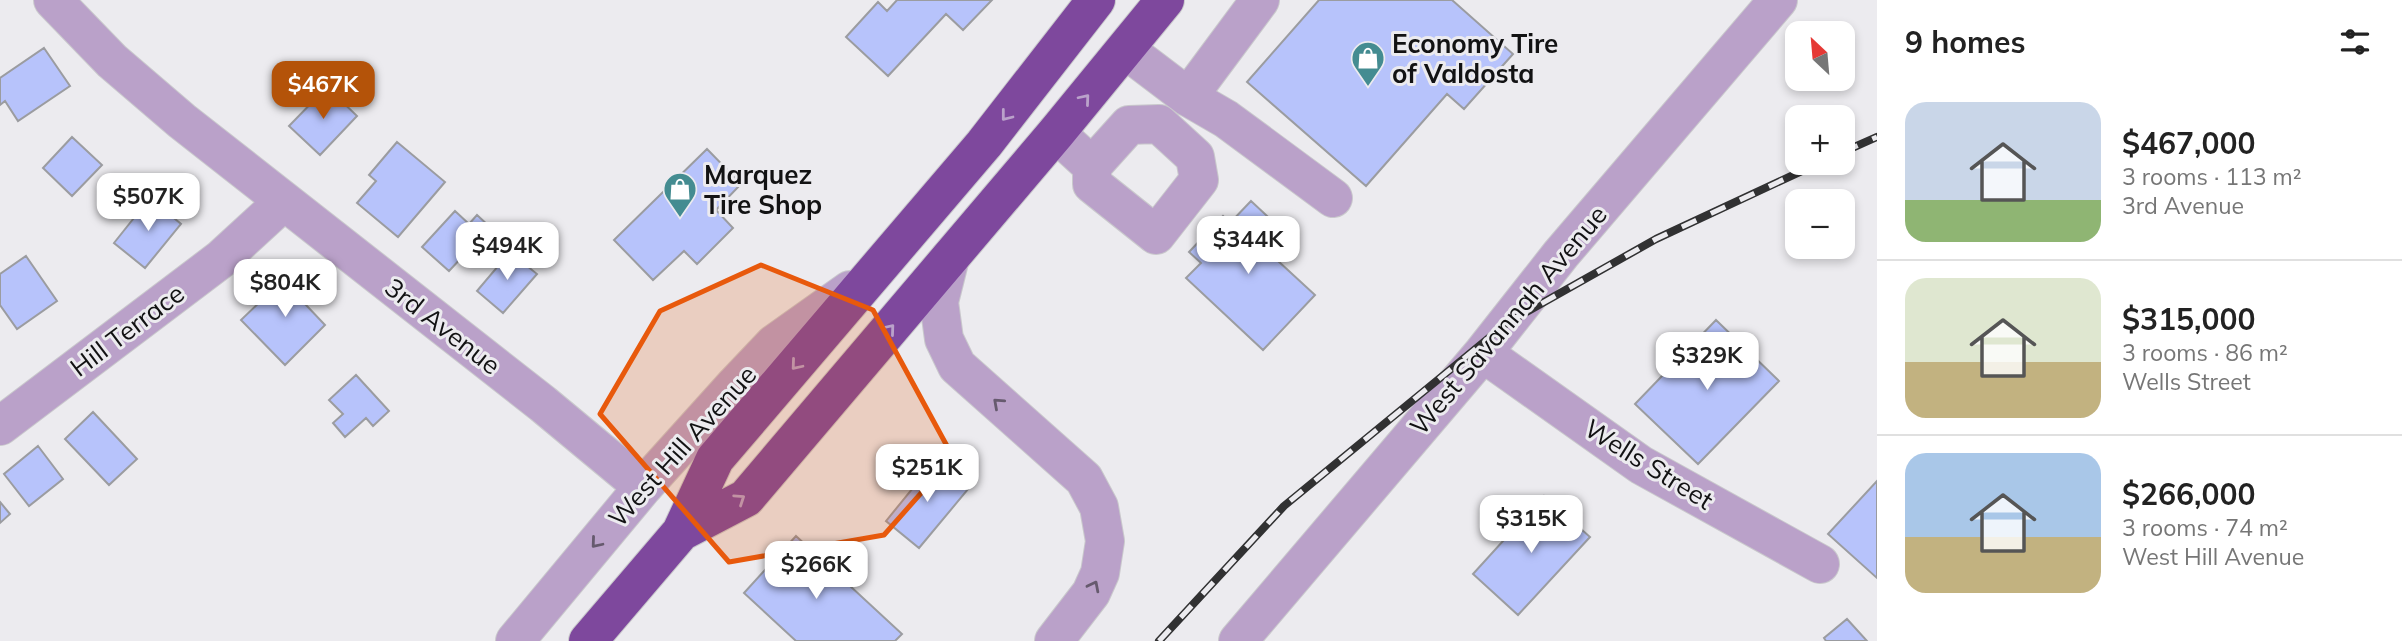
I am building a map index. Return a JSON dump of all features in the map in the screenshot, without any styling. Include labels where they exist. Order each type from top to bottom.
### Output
[{"type":"highway","name":"West Hill Avenue","points":[[681,532],[746,498],[1166,0]]},
{"type":"highway","name":"West Hill Avenue","points":[[588,641],[681,532],[715,459],[984,144],[1092,1]]},
{"type":"street","name":"3rd Avenue","points":[[53,0],[112,61],[283,202],[543,404],[643,487]]},
{"type":"street","points":[[1188,97],[1260,0]]},
{"type":"street","name":"West Savannah Avenue","points":[[1238,641],[1483,353],[1561,254],[1778,0]]},
{"type":"street","points":[[1126,50],[1188,97],[1226,119],[1333,198]]},
{"type":"street","points":[[1195,157],[1226,119]]},
{"type":"street","points":[[1159,124],[1195,157],[1199,180],[1156,235],[1092,184],[1092,166],[1129,125],[1159,124]]},
{"type":"street","points":[[1056,133],[1092,166]]},
{"type":"street","name":"Hill Terrace","points":[[0,426],[221,259],[283,202]]},
{"type":"street","name":"West Hill Avenue","points":[[950,258],[939,302],[944,339],[957,366],[1084,479],[1099,507],[1105,541],[1100,573],[1091,593],[1054,641]]},
{"type":"street","name":"West Hill Avenue","points":[[515,641],[643,487],[774,344],[872,275]]},
{"type":"street","name":"Wells Street","points":[[1483,353],[1642,464],[1820,564]]},
{"type":"highlighted area","points":[[761,265],[873,310],[953,457],[884,535],[729,562],[600,414],[660,311]]},
{"type":"building","points":[[897,0],[992,0],[963,30],[946,14],[888,76],[846,37],[878,2],[887,11]]},
{"type":"building","name":"Economy Tire of Valdosta","points":[[1319,0],[1452,0],[1513,54],[1464,109],[1447,94],[1366,186],[1247,82]]},
{"type":"building","points":[[44,48],[70,86],[18,121],[5,101],[0,105],[0,78]]},
{"type":"building","points":[[327,87],[357,116],[320,155],[289,126]]},
{"type":"building","points":[[72,137],[102,165],[72,196],[43,168]]},
{"type":"building","points":[[397,142],[445,182],[398,237],[357,203],[376,181],[369,175]]},
{"type":"building","name":"Marquez Tire Shop","points":[[707,149],[741,184],[716,210],[733,228],[697,264],[684,251],[653,280],[614,240]]},
{"type":"building","points":[[150,198],[181,224],[145,268],[114,243]]},
{"type":"building","points":[[1251,201],[1281,229],[1264,248],[1315,295],[1263,350],[1186,278],[1201,263],[1189,252],[1223,216],[1230,223]]},
{"type":"building","points":[[455,211],[469,224],[477,215],[490,227],[449,271],[422,247]]},
{"type":"building","points":[[510,252],[537,274],[503,313],[477,291]]},
{"type":"building","points":[[26,256],[57,301],[17,329],[0,305],[0,274]]},
{"type":"building","points":[[291,272],[315,297],[306,305],[325,325],[285,365],[241,320]]},
{"type":"building","points":[[1716,320],[1779,381],[1698,464],[1635,404]]},
{"type":"building","points":[[356,375],[389,411],[373,426],[366,418],[345,437],[333,423],[343,414],[329,400]]},
{"type":"building","points":[[93,412],[137,459],[109,485],[65,439]]},
{"type":"building","points":[[38,446],[63,479],[29,506],[4,474]]},
{"type":"building","points":[[935,461],[969,488],[919,548],[886,521]]},
{"type":"building","points":[[1877,481],[1877,578],[1828,534]]},
{"type":"building","points":[[1544,496],[1590,537],[1518,615],[1473,574]]},
{"type":"building","points":[[0,502],[10,514],[0,523]]},
{"type":"building","points":[[796,536],[902,634],[895,641],[796,641],[744,593]]},
{"type":"building","points":[[1847,619],[1867,641],[1826,641],[1824,638]]},
{"type":"railway","points":[[1855,147],[1877,137]]},
{"type":"railway","points":[[1159,641],[1284,506],[1507,323],[1656,239],[1793,175]]},
{"type":"place","name":"Economy Tire of Valdosta","points":[[1368,88]]},
{"type":"place","name":"Marquez Tire Shop","points":[[680,219]]}]
